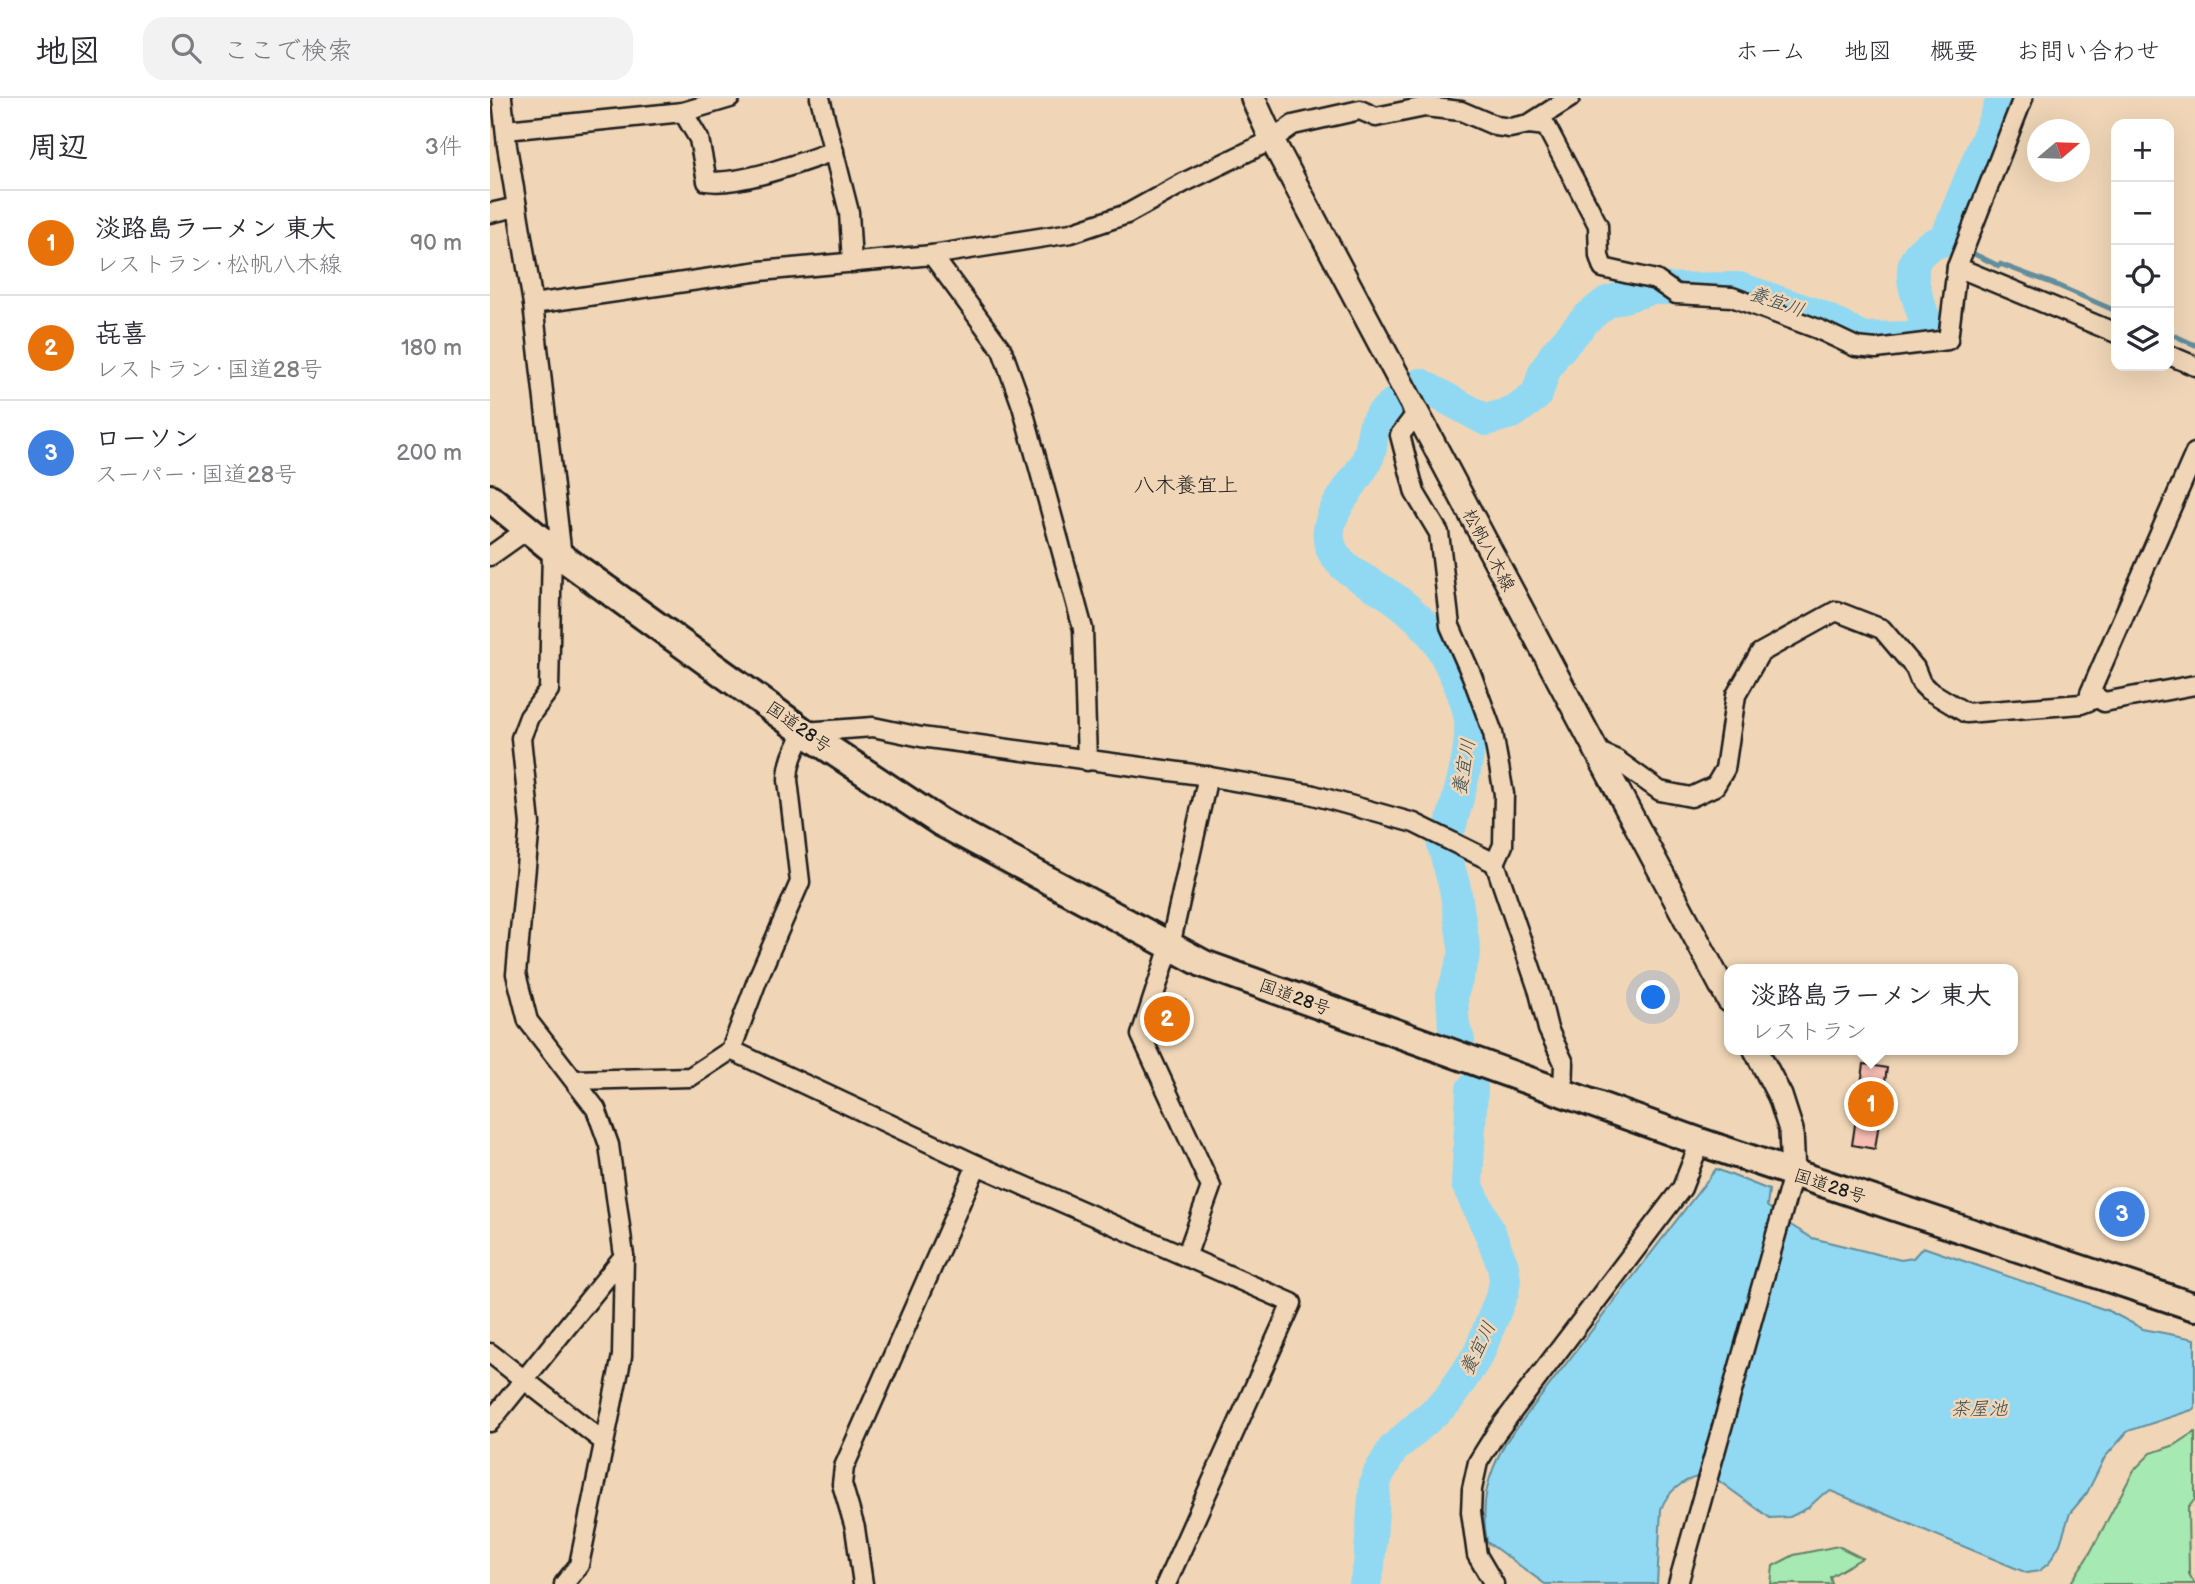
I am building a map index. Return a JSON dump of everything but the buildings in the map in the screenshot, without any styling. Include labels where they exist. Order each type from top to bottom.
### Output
[{"type":"highway","name":"国道28号","points":[[490,498],[557,553],[804,732],[940,822],[1204,964],[1700,1142],[2195,1307]]},
{"type":"main road","name":"松帆八木線","points":[[1253,98],[1272,140],[1416,414],[1724,991]]},
{"type":"main road","points":[[1759,1055],[1780,1096],[1791,1130],[1793,1174]]},
{"type":"street","points":[[502,98],[501,140],[517,207],[533,304],[557,553],[548,690],[529,717],[521,738],[530,824],[516,974],[528,1021],[596,1109],[608,1145],[624,1256],[622,1356],[579,1565],[564,1584]]},
{"type":"street","points":[[501,140],[683,112],[730,98]]},
{"type":"street","points":[[820,98],[849,212],[852,263]]},
{"type":"street","points":[[1529,124],[1570,98]]},
{"type":"street","points":[[533,304],[760,271],[932,255],[1071,233],[1127,214],[1182,183],[1272,140],[1293,125],[1360,110],[1376,117],[1424,107],[1461,111],[1496,126],[1546,126],[1598,225],[1599,256],[1603,268],[1656,280],[1676,294],[1732,297],[1818,329],[1856,347],[1876,349],[1948,340],[1958,263],[2022,98]]},
{"type":"street","points":[[683,112],[699,139],[707,181],[723,181],[775,170],[834,151]]},
{"type":"street","points":[[490,214],[517,207]]},
{"type":"street","points":[[932,255],[1002,350],[1022,406],[1083,629],[1087,761]]},
{"type":"street","points":[[1958,263],[2111,331]]},
{"type":"street","points":[[2174,357],[2195,366]]},
{"type":"street","points":[[1416,414],[1400,435],[1415,493],[1439,533],[1450,626],[1493,733],[1504,794],[1503,845],[1495,863],[1539,992],[1548,1029],[1564,1063],[1563,1092]]},
{"type":"street","points":[[2195,453],[2090,693],[2104,702],[2195,685]]},
{"type":"street","points":[[490,556],[528,529]]},
{"type":"street","points":[[1597,751],[1617,761],[1660,791],[1691,797],[1715,786],[1725,769],[1736,695],[1760,653],[1836,611],[1882,629],[1915,668],[1928,690],[1966,713],[2081,705],[2097,698]]},
{"type":"street","points":[[575,1080],[690,1077],[731,1050],[758,978],[800,882],[788,766],[804,732],[873,727],[921,737],[1208,776],[1310,794],[1414,823],[1495,863]]},
{"type":"street","points":[[1186,1257],[1211,1187],[1141,1035],[1170,946],[1208,776]]},
{"type":"street","points":[[731,1050],[977,1165],[1292,1303],[1166,1584]]},
{"type":"street","points":[[1494,1584],[1477,1555],[1471,1512],[1472,1489],[1478,1462],[1496,1433],[1682,1188],[1700,1142]]},
{"type":"street","points":[[863,1584],[855,1528],[842,1484],[844,1467],[977,1165]]},
{"type":"street","points":[[1678,1584],[1793,1174]]},
{"type":"street","points":[[490,1422],[624,1256]]},
{"type":"street","points":[[490,1353],[604,1443]]},
{"type":"green space","points":[[2195,1432],[2195,1499],[2188,1508],[2189,1574],[2195,1584],[2070,1584],[2090,1553],[2134,1470],[2151,1453],[2175,1445]]},
{"type":"green space","points":[[1838,1546],[1862,1558],[1830,1577],[1832,1584],[1771,1584],[1773,1566],[1794,1555]]},
{"type":"water","name":"茶屋池","points":[[1716,1169],[1769,1190],[1767,1206],[1812,1238],[1901,1260],[1913,1258],[1923,1247],[2109,1311],[2143,1329],[2195,1339],[2195,1409],[2128,1431],[2105,1457],[2087,1493],[2070,1513],[2060,1544],[2049,1563],[2039,1571],[2027,1573],[1831,1491],[1790,1517],[1770,1518],[1712,1476],[1704,1476],[1681,1484],[1664,1502],[1661,1509],[1657,1584],[1545,1584],[1487,1542],[1485,1503],[1494,1467],[1505,1443]]},
{"type":"waterway","name":"養宜川","points":[[1418,385],[1486,420],[1514,412],[1537,395],[1544,372],[1555,354],[1587,318],[1607,302],[1652,289],[1739,288],[1818,315],[1863,338],[1924,337],[1928,327],[1915,288],[1913,267],[1922,251],[1945,240],[2003,98]]},
{"type":"waterway","points":[[1945,240],[1999,266],[2000,264],[2054,284],[2111,309]]},
{"type":"waterway","points":[[2174,335],[2195,345]]},
{"type":"waterway","name":"養宜川","points":[[1393,404],[1377,420],[1369,455],[1331,519],[1329,539],[1331,548],[1341,563],[1400,602],[1429,630],[1460,687],[1468,711],[1470,734],[1451,825]]},
{"type":"waterway","name":"養宜川","points":[[1443,845],[1455,888],[1465,953],[1452,995],[1454,1027],[1459,1040]]},
{"type":"waterway","name":"養宜川","points":[[1365,1584],[1369,1566],[1375,1483],[1379,1473],[1393,1449],[1447,1401],[1463,1378],[1479,1353],[1503,1292],[1503,1266],[1467,1184],[1472,1089]]},
{"type":"place","name":"㐂喜","points":[[1167,1019]]},
{"type":"place","name":"淡路島ラーメン 東大","points":[[1871,1104]]},
{"type":"place","name":"ローソン","points":[[2122,1214]]},
{"type":"district","name":"八木養宜上","points":[[1186,485]]}]
